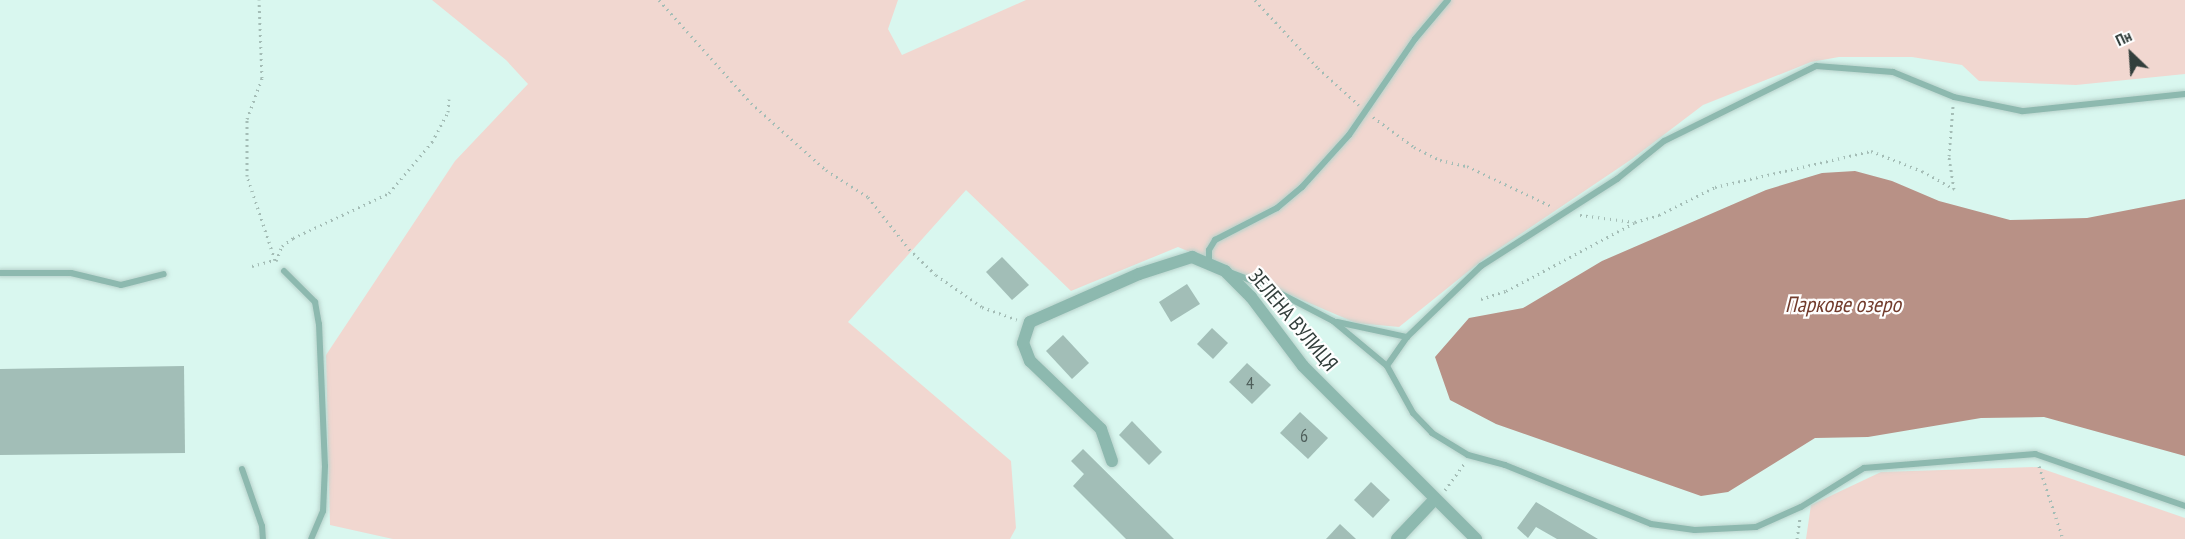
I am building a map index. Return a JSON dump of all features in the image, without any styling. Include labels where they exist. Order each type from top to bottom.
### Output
[{"type":"street","name":"ЗЕЛЕНА ВУЛИЦЯ","points":[[1030,322],[1139,274],[1192,257],[1225,271],[1251,297],[1303,366],[1476,539]]},
{"type":"street","points":[[1030,322],[1023,343],[1030,361],[1101,429],[1112,461]]},
{"type":"street","points":[[1397,539],[1435,499]]},
{"type":"lane","points":[[1209,264],[1209,250],[1215,240],[1247,226],[1289,200],[1349,135],[1415,39],[1448,0]]},
{"type":"lane","points":[[1387,366],[1407,337],[1481,266],[1617,180],[1664,141],[1816,66],[1893,72],[1954,97],[2022,111],[2185,94]]},
{"type":"lane","points":[[284,271],[315,302],[319,324],[325,466],[323,511],[311,539]]},
{"type":"lane","points":[[1225,271],[1266,286],[1333,321],[1387,366],[1413,412],[1432,433],[1468,455],[1505,465],[1652,524],[1695,530],[1756,527],[1801,507],[1864,468],[2035,454],[2185,506]]},
{"type":"lane","points":[[0,273],[71,273],[121,285],[164,274]]},
{"type":"lane","points":[[1333,321],[1407,337]]},
{"type":"lane","points":[[242,469],[262,526],[263,539]]},
{"type":"path","points":[[259,0],[262,78],[247,119],[247,176],[275,260],[284,271]]},
{"type":"path","points":[[659,0],[751,103],[826,170],[868,197],[909,249],[936,275],[982,307],[1007,319],[1030,322]]},
{"type":"path","points":[[1255,0],[1318,68],[1366,110],[1414,147],[1440,160],[1467,166],[1566,213],[1635,222]]},
{"type":"path","points":[[1481,299],[1506,291],[1635,222],[1659,215],[1715,188],[1871,151],[1912,166],[1954,189],[1949,156],[1954,97]]},
{"type":"path","points":[[252,266],[275,260],[293,238],[388,193],[432,142],[448,112],[449,99]]},
{"type":"path","points":[[2035,454],[2062,539]]},
{"type":"path","points":[[1435,499],[1457,478],[1468,455]]},
{"type":"path","points":[[1797,539],[1801,507]]},
{"type":"shaded area","points":[[432,0],[898,0],[888,29],[902,55],[1026,0],[2185,0],[2185,74],[2076,85],[1979,81],[1962,65],[1912,57],[1839,57],[1811,62],[1703,105],[1632,159],[1485,258],[1399,327],[1356,323],[1178,247],[1071,291],[966,190],[848,322],[1011,461],[1016,528],[1010,539],[393,539],[330,525],[326,355],[455,161],[528,84],[506,60]]},
{"type":"shaded area","points":[[2037,467],[2185,518],[2185,539],[1806,539],[1811,505],[1881,472]]},
{"type":"water","name":"Паркове озеро","points":[[1855,171],[1892,181],[1939,201],[2010,220],[2087,218],[2185,199],[2185,456],[2044,417],[1981,418],[1868,437],[1815,438],[1728,492],[1701,496],[1496,424],[1450,400],[1435,357],[1469,318],[1523,308],[1602,261],[1766,190],[1822,173]]},
{"type":"building","points":[[1002,257],[1029,285],[1012,300],[986,272]]},
{"type":"building","points":[[1187,284],[1200,304],[1171,322],[1159,302]]},
{"type":"building","points":[[1212,328],[1228,343],[1213,359],[1197,344]]},
{"type":"building","points":[[1063,335],[1089,363],[1072,379],[1046,351]]},
{"type":"building","points":[[1247,363],[1271,385],[1252,404],[1229,382]]},
{"type":"building","points":[[184,366],[185,453],[0,455],[0,369]]},
{"type":"building","points":[[1300,412],[1328,438],[1308,459],[1280,433]]},
{"type":"building","points":[[1132,421],[1162,452],[1149,465],[1119,435]]},
{"type":"building","points":[[1083,449],[1174,539],[1126,539],[1073,486],[1084,474],[1071,461]]},
{"type":"building","points":[[1371,482],[1390,500],[1373,518],[1354,500]]},
{"type":"building","points":[[1536,502],[1598,539],[1557,539],[1536,527],[1528,538],[1517,528]]},
{"type":"building","points":[[1340,524],[1356,539],[1326,539]]}]
